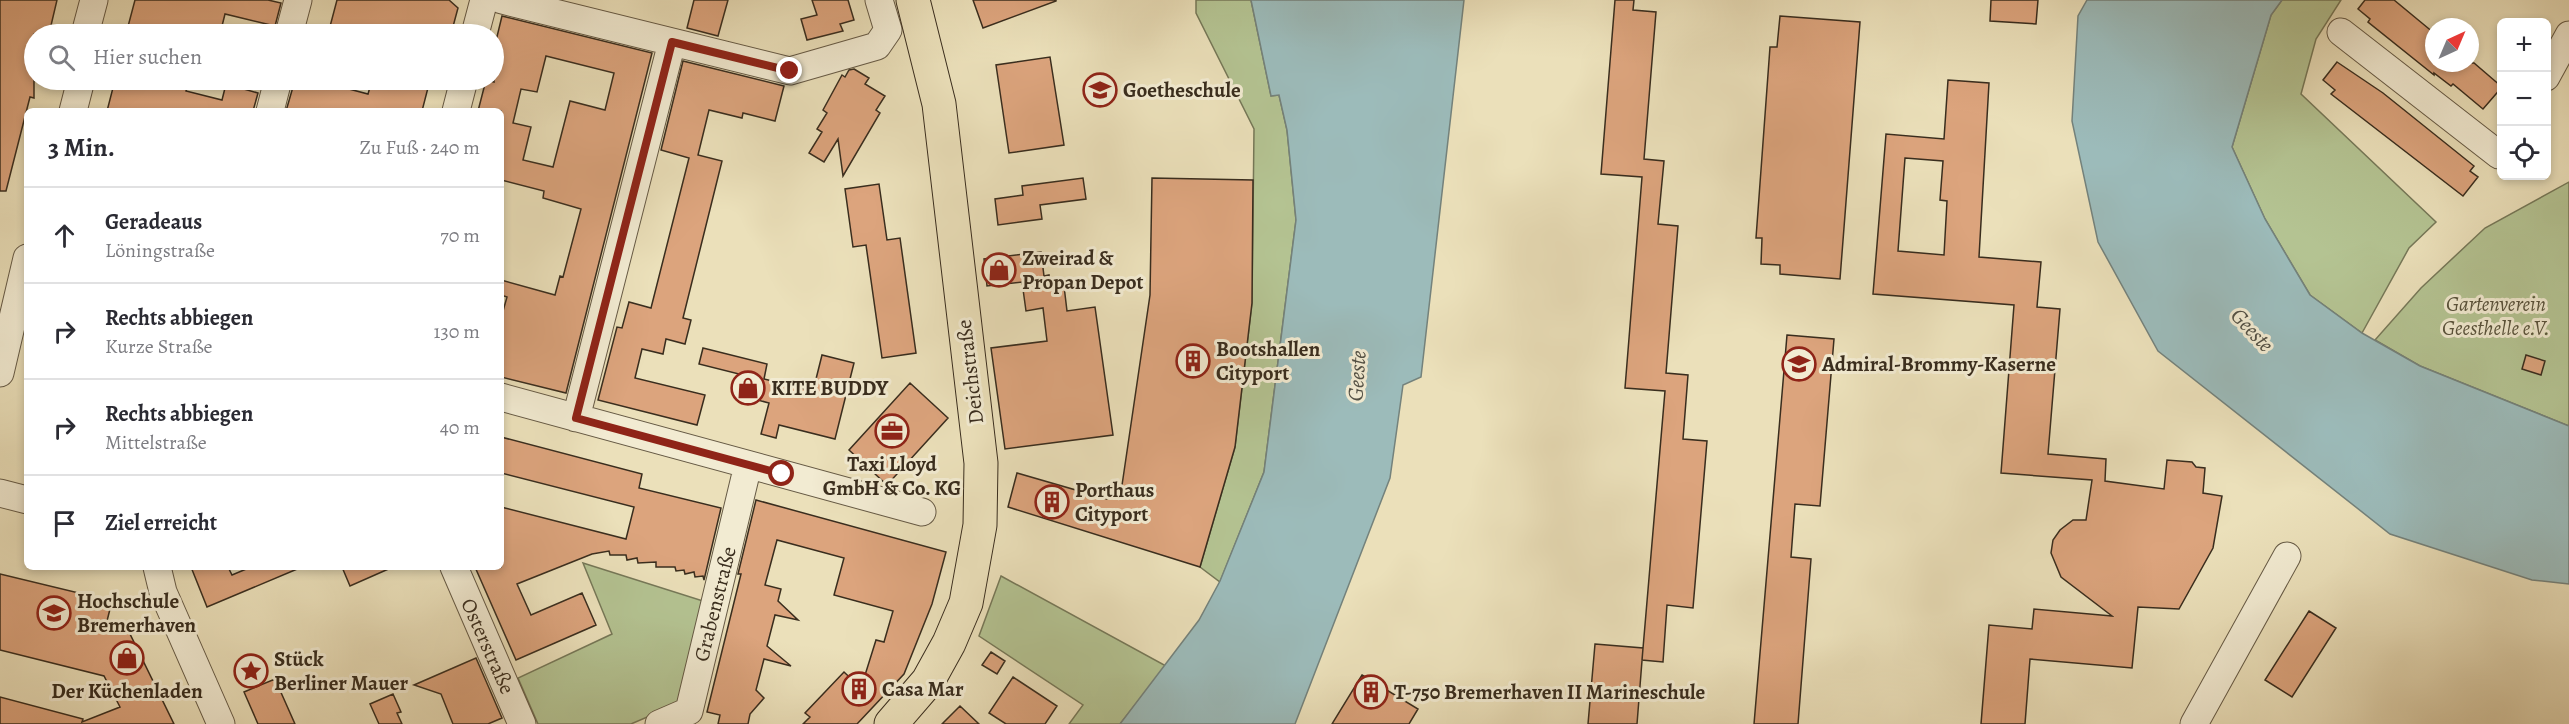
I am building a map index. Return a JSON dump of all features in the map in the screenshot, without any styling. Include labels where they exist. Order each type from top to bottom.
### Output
[{"type":"main road","name":"Deichstraße","points":[[891,724],[928,681],[949,643],[966,603],[980,525],[981,463],[939,104],[913,0]]},
{"type":"street","points":[[88,24],[94,0]]},
{"type":"street","points":[[292,24],[298,0]]},
{"type":"street","points":[[478,24],[484,0]]},
{"type":"street","points":[[502,0],[790,71],[877,46],[888,30],[879,0]]},
{"type":"street","points":[[2342,32],[2497,151]]},
{"type":"street","points":[[2550,72],[2569,34]]},
{"type":"street","points":[[576,418],[672,42]]},
{"type":"street","points":[[74,108],[78,90]]},
{"type":"street","points":[[271,108],[275,90]]},
{"type":"street","points":[[457,108],[461,90]]},
{"type":"street","points":[[0,373],[16,286],[24,266]]},
{"type":"street","points":[[504,398],[922,512]]},
{"type":"street","name":"Grabenstraße","points":[[659,724],[689,711],[748,465]]},
{"type":"street","points":[[0,493],[24,499]]},
{"type":"street","points":[[2194,724],[2288,556]]},
{"type":"street","points":[[158,570],[163,592],[221,724]]},
{"type":"street","name":"Osterstraße","points":[[455,570],[522,724]]},
{"type":"green space","points":[[1196,0],[1251,0],[1271,96],[1279,95],[1287,130],[1296,220],[1264,472],[1220,582],[1200,567],[1235,447],[1252,303],[1254,129],[1196,13]]},
{"type":"green space","points":[[2282,0],[2341,0],[2316,39],[2301,94],[2436,222],[2409,248],[2362,333],[2310,295],[2265,219],[2232,147],[2271,15]]},
{"type":"green space","name":"Gartenverein Geesthelle e.V.","points":[[2569,182],[2569,426],[2420,366],[2375,340],[2421,288],[2485,228]]},
{"type":"green space","points":[[583,563],[703,601],[680,703],[631,724],[538,724],[518,678],[612,634]]},
{"type":"green space","points":[[1001,576],[1166,666],[1120,724],[1069,724],[1083,705],[979,636]]},
{"type":"water","name":"Geeste","points":[[1251,0],[1464,0],[1421,377],[1403,385],[1390,478],[1295,724],[1120,724],[1199,620],[1220,581],[1264,472],[1296,220],[1287,130],[1279,95],[1271,96]]},
{"type":"water","name":"Geeste","points":[[2087,0],[2282,0],[2271,15],[2232,147],[2265,219],[2310,295],[2362,333],[2420,366],[2569,426],[2569,584],[2532,580],[2390,534],[2158,351],[2098,242],[2072,121],[2078,16]]},
{"type":"building","points":[[0,0],[57,0],[51,24],[24,24],[24,90],[34,90],[34,98],[30,97],[27,108],[24,108],[24,120],[6,191],[0,191]]},
{"type":"building","points":[[135,0],[268,0],[281,3],[276,24],[225,14],[222,24],[129,24]]},
{"type":"building","points":[[337,0],[449,0],[458,8],[454,24],[331,24]]},
{"type":"building","points":[[694,0],[728,0],[718,36],[687,28]]},
{"type":"building","points":[[812,0],[848,0],[854,20],[840,24],[843,31],[807,40],[801,19],[817,15]]},
{"type":"building","points":[[973,0],[1056,0],[1056,1],[983,28]]},
{"type":"building","points":[[1615,0],[1634,0],[1633,10],[1656,12],[1644,159],[1664,161],[1658,224],[1678,226],[1666,373],[1688,375],[1683,439],[1707,441],[1693,608],[1667,605],[1663,662],[1642,660],[1665,391],[1625,388],[1642,177],[1601,174]]},
{"type":"building","points":[[1991,0],[2038,0],[2036,24],[1990,21]]},
{"type":"building","points":[[2365,0],[2394,0],[2425,26],[2425,68],[2368,22],[2370,19],[2358,9]]},
{"type":"building","points":[[502,16],[652,53],[566,393],[504,378],[504,308],[507,297],[504,296],[504,281],[555,295],[560,276],[563,277],[581,209],[543,198],[544,191],[504,181],[504,108],[479,108],[483,90],[504,90],[504,24],[500,24]],"holes":[[[546,56],[614,73],[605,110],[570,101],[553,167],[523,160],[531,127],[513,123],[521,89],[537,92]]]},
{"type":"building","points":[[1780,16],[1860,22],[1840,279],[1780,274],[1780,265],[1761,264],[1762,238],[1756,238],[1770,47],[1777,47]]},
{"type":"building","points":[[1050,57],[1064,145],[1009,153],[996,65]]},
{"type":"building","points":[[683,61],[784,86],[775,121],[743,113],[742,118],[709,110],[698,155],[722,161],[683,318],[691,320],[685,344],[666,339],[663,354],[642,349],[635,378],[705,395],[697,425],[598,400],[617,327],[622,328],[629,302],[651,308],[689,158],[661,150]]},
{"type":"building","points":[[2337,62],[2383,93],[2474,166],[2470,171],[2478,177],[2463,196],[2331,94],[2335,90],[2323,80]]},
{"type":"building","points":[[2479,67],[2497,83],[2497,93],[2483,109],[2453,84],[2451,86],[2434,73],[2434,75],[2430,72],[2479,72]]},
{"type":"building","points":[[854,69],[869,78],[865,84],[885,96],[876,110],[880,113],[843,176],[838,139],[824,162],[809,153],[822,132],[817,129],[827,113],[823,110],[842,75],[845,77],[849,70]]},
{"type":"building","points":[[1948,80],[1989,83],[1979,257],[2041,262],[2037,307],[2060,309],[2048,454],[2106,459],[2105,481],[2164,489],[2167,460],[2192,462],[2196,467],[2205,468],[2203,493],[2222,496],[2213,548],[2179,609],[2138,607],[2132,668],[2030,659],[2025,724],[1981,724],[1989,625],[2032,629],[2034,609],[2112,616],[2061,577],[2051,553],[2053,540],[2060,530],[2073,520],[2086,520],[2092,480],[2001,473],[2014,305],[1873,294],[1886,134],[1944,139]],"holes":[[[1905,158],[1943,161],[1940,200],[1947,201],[1944,255],[1898,251]]]},
{"type":"building","points":[[112,90],[186,90],[222,100],[224,90],[247,90],[258,93],[254,108],[108,108]]},
{"type":"building","points":[[292,90],[353,90],[368,94],[369,90],[427,90],[423,108],[287,108]]},
{"type":"building","points":[[1083,178],[1086,199],[1040,205],[1042,219],[998,225],[995,199],[1023,195],[1022,186]]},
{"type":"building","name":"Bootshallen Cityport","points":[[1152,178],[1253,180],[1252,303],[1235,447],[1200,567],[1008,507],[1017,473],[1107,499],[1110,492],[1121,492],[1150,295]]},
{"type":"building","points":[[879,184],[887,240],[900,238],[916,353],[882,358],[866,245],[853,247],[845,189]]},
{"type":"building","points":[[1041,252],[1044,276],[1049,275],[1050,287],[1064,286],[1067,311],[1095,307],[1113,435],[1005,449],[991,348],[1047,341],[1043,308],[1026,311],[1022,282],[987,286],[984,259]]},
{"type":"building","points":[[1787,335],[1834,339],[1820,506],[1795,504],[1791,557],[1811,559],[1798,724],[1754,724]]},
{"type":"building","points":[[703,348],[767,364],[764,379],[813,391],[822,355],[854,363],[835,439],[779,425],[776,438],[761,434],[769,403],[754,399],[759,379],[699,364]]},
{"type":"building","points":[[2526,355],[2545,361],[2541,375],[2522,369]]},
{"type":"building","points":[[910,383],[948,418],[887,485],[849,450]]},
{"type":"building","points":[[504,438],[642,474],[639,488],[721,508],[704,580],[703,576],[695,577],[694,572],[685,574],[684,570],[676,571],[675,567],[656,567],[656,562],[638,563],[637,558],[627,560],[626,555],[610,555],[609,551],[592,554],[517,584],[531,615],[582,593],[596,625],[516,660],[476,570],[504,570],[504,508],[626,539],[634,507],[504,474]]},
{"type":"building","points":[[756,500],[946,552],[932,604],[904,674],[857,724],[803,724],[810,717],[805,713],[844,672],[861,688],[876,640],[884,642],[893,611],[834,595],[844,558],[777,540],[765,585],[781,589],[778,601],[798,620],[775,615],[767,646],[791,666],[764,659],[756,690],[764,698],[750,714],[748,724],[718,724],[720,715],[707,712],[741,574],[738,574]]},
{"type":"building","points":[[192,570],[230,570],[232,575],[244,570],[295,570],[207,607]]},
{"type":"building","points":[[343,570],[386,570],[350,586]]},
{"type":"building","points":[[0,574],[112,601],[106,625],[128,630],[174,724],[0,724],[0,697],[83,719],[82,722],[120,707],[104,676],[0,650]]},
{"type":"building","points":[[2309,611],[2336,628],[2292,697],[2265,680]]},
{"type":"building","points":[[1595,644],[1643,648],[1637,724],[1588,724]]},
{"type":"building","points":[[991,652],[1005,661],[997,674],[982,665]]},
{"type":"building","points":[[476,658],[502,718],[488,724],[453,724],[441,694],[414,685]]},
{"type":"building","name":"T-750 Bremerhaven II Marineschule","points":[[1362,675],[1418,709],[1409,724],[1332,724]]},
{"type":"building","points":[[1013,677],[1057,706],[1045,724],[1006,724],[989,713]]},
{"type":"building","points":[[275,679],[295,724],[258,724],[244,692]]},
{"type":"building","points":[[393,694],[401,712],[397,713],[402,724],[379,724],[370,704]]},
{"type":"building","points":[[960,706],[979,724],[942,724]]},
{"type":"place","name":"Goetheschule","points":[[1100,90]]},
{"type":"place","name":"Zweirad & Propan Depot","points":[[999,270]]},
{"type":"place","name":"Bootshallen Cityport","points":[[1193,361]]},
{"type":"place","name":"Admiral-Brommy-Kaserne","points":[[1799,364]]},
{"type":"place","name":"KITE BUDDY","points":[[748,388]]},
{"type":"place","name":"Taxi Lloyd GmbH & Co. KG","points":[[892,431]]},
{"type":"place","name":"Porthaus Cityport","points":[[1052,502]]},
{"type":"place","name":"Hochschule Bremerhaven","points":[[54,613]]},
{"type":"place","name":"Der Küchenladen","points":[[127,658]]},
{"type":"place","name":"Stück Berliner Mauer","points":[[251,671]]},
{"type":"place","name":"Casa Mar","points":[[859,689]]},
{"type":"place","name":"T-750 Bremerhaven II Marineschule","points":[[1371,692]]},
{"type":"route","points":[[782,474],[576,418],[672,42],[790,71]]}]
